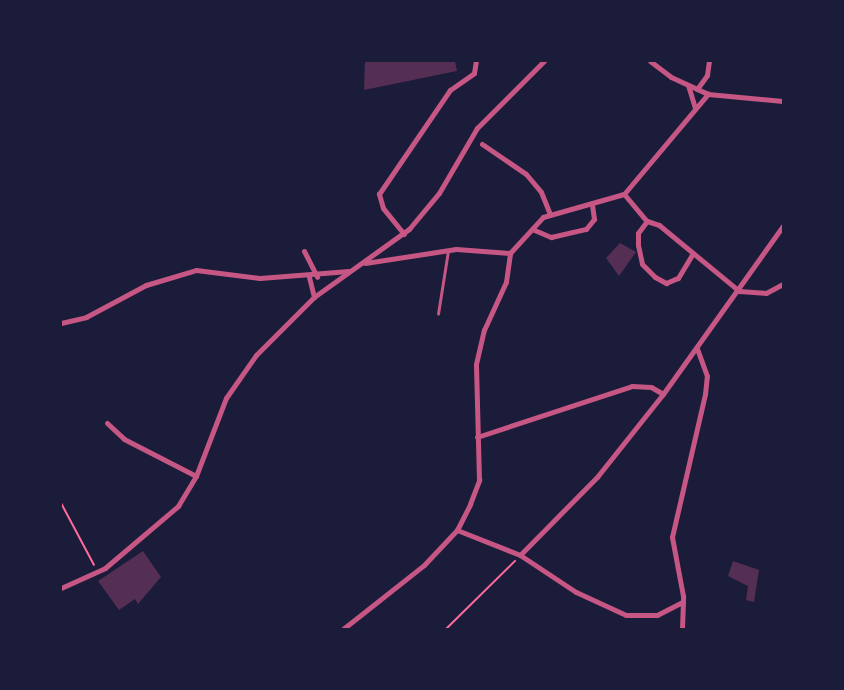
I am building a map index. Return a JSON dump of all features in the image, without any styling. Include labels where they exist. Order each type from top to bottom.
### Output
[{"type":"street","points":[[404,234],[382,208],[379,194],[450,90],[472,76],[476,61]]},
{"type":"street","points":[[61,588],[98,571],[165,521],[196,476],[230,391],[256,354],[314,297],[404,234],[435,198],[477,128],[544,61]]},
{"type":"street","points":[[650,61],[688,85],[708,94],[783,101]]},
{"type":"street","points":[[697,89],[707,75],[709,61]]},
{"type":"street","points":[[688,85],[695,108]]},
{"type":"street","points":[[343,629],[405,582],[457,530],[479,480],[476,364],[484,330],[506,282],[510,253],[532,228],[550,214],[592,205],[624,194],[708,94]]},
{"type":"street","points":[[482,144],[526,174],[541,192],[550,214]]},
{"type":"street","points":[[624,194],[647,221],[693,253],[739,291],[766,293],[783,284]]},
{"type":"street","points":[[532,228],[551,237],[586,229],[594,219],[592,205]]},
{"type":"street","points":[[647,221],[638,233],[638,245],[642,264],[655,277],[666,283],[678,278],[693,253]]},
{"type":"street","points":[[519,557],[598,477],[697,348],[783,226]]},
{"type":"street","points":[[365,263],[448,250],[510,253]]},
{"type":"street","points":[[304,251],[316,277]]},
{"type":"street","points":[[61,323],[86,317],[122,295],[196,270],[260,278],[316,277],[353,270]]},
{"type":"street","points":[[309,277],[314,297]]},
{"type":"street","points":[[682,629],[683,602],[672,537],[705,394],[707,376],[697,348]]},
{"type":"street","points":[[477,437],[632,386],[651,387],[663,394]]},
{"type":"street","points":[[107,423],[124,439],[196,476]]},
{"type":"street","points":[[457,530],[519,557],[576,592],[626,615],[657,616],[683,602]]},
{"type":"lane","points":[[438,314],[448,250]]},
{"type":"path","points":[[61,503],[77,540],[98,571]]},
{"type":"path","points":[[446,629],[519,557]]},
{"type":"building","points":[[365,61],[455,61],[457,71],[364,90]]},
{"type":"building","points":[[620,243],[636,252],[619,276],[606,258]]},
{"type":"building","points":[[143,551],[161,577],[138,604],[135,599],[119,610],[98,581]]},
{"type":"building","points":[[733,561],[759,570],[754,602],[746,600],[748,586],[728,576]]}]
